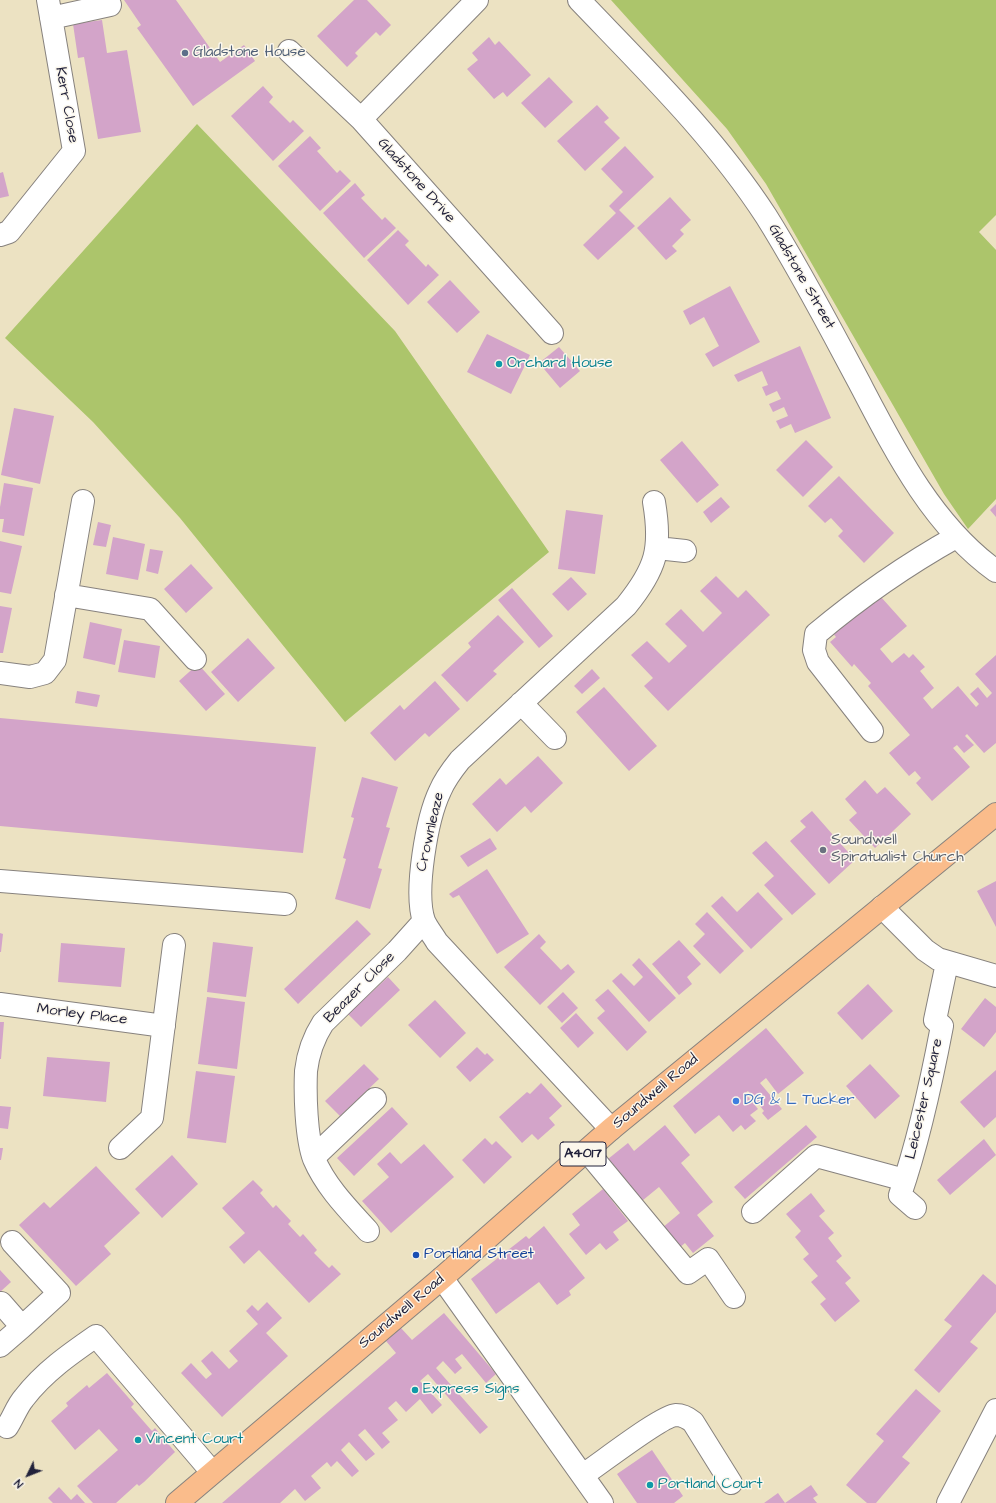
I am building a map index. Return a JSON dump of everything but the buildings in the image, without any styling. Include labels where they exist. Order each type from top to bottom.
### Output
[{"type":"main road","name":"Soundwell Road","points":[[177,1503],[442,1278],[611,1129],[996,814]]},
{"type":"street","points":[[360,119],[477,0]]},
{"type":"street","name":"Gladstone Street","points":[[579,0],[707,136],[748,189],[784,244],[809,288],[897,452],[936,512],[956,536],[980,560],[996,571]]},
{"type":"street","name":"Kerr Close","points":[[0,236],[9,232],[74,152],[50,9],[110,5]]},
{"type":"street","name":"Gladstone Drive","points":[[289,51],[360,119],[552,333]]},
{"type":"street","points":[[0,673],[30,677],[46,673],[55,660],[83,501]]},
{"type":"street","name":"Crownleaze","points":[[611,1129],[449,956],[424,921],[420,887],[421,868],[439,792],[447,776],[460,760],[626,606],[640,589],[649,572],[657,548],[658,524],[654,502]]},
{"type":"street","points":[[872,730],[818,662],[814,650],[816,634],[876,586],[956,536]]},
{"type":"street","points":[[657,548],[685,551]]},
{"type":"street","points":[[66,595],[150,610],[195,659]]},
{"type":"street","points":[[521,703],[555,738]]},
{"type":"street","points":[[0,881],[284,904]]},
{"type":"street","points":[[882,906],[925,950],[947,963],[996,976]]},
{"type":"street","name":"Beazer Close","points":[[368,1231],[335,1193],[314,1158],[308,1131],[306,1071],[316,1033],[323,1023],[398,951],[424,921]]},
{"type":"street","points":[[120,1148],[152,1118],[174,945]]},
{"type":"street","name":"Leicester Square","points":[[915,1208],[900,1195],[924,1115],[935,1063],[942,1026],[935,1020],[947,963]]},
{"type":"street","name":"Morley Place","points":[[0,1004],[164,1026]]},
{"type":"street","points":[[314,1158],[375,1099]]},
{"type":"street","points":[[587,1151],[688,1273],[708,1259],[734,1297]]},
{"type":"street","points":[[753,1212],[816,1156],[905,1180]]},
{"type":"street","points":[[0,1346],[59,1293],[12,1242]]},
{"type":"street","points":[[442,1278],[602,1503]]},
{"type":"street","points":[[1,1303],[22,1327]]},
{"type":"street","points":[[7,1427],[23,1399],[44,1374],[96,1336],[212,1472]]},
{"type":"street","points":[[948,1503],[996,1410]]},
{"type":"street","points":[[583,1475],[659,1422],[676,1415],[685,1416],[693,1422],[731,1483]]},
{"type":"green space","points":[[611,0],[996,0],[996,215],[979,232],[996,250],[996,499],[968,529],[944,494],[766,184],[727,129]]},
{"type":"green space","points":[[197,124],[395,331],[549,552],[345,722],[180,518],[93,422],[5,338]]},
{"type":"place","name":"Gladstone House","points":[[185,53]]},
{"type":"place","name":"Orchard House","points":[[499,364]]},
{"type":"place","name":"Soundwell Spiratualist Church","points":[[823,850]]},
{"type":"place","name":"DG & L Tucker","points":[[736,1101]]},
{"type":"place","name":"Portland Street","points":[[416,1255]]},
{"type":"place","name":"Express Signs","points":[[415,1390]]},
{"type":"place","name":"Vincent Court","points":[[138,1440]]},
{"type":"place","name":"Portland Court","points":[[650,1485]]}]
